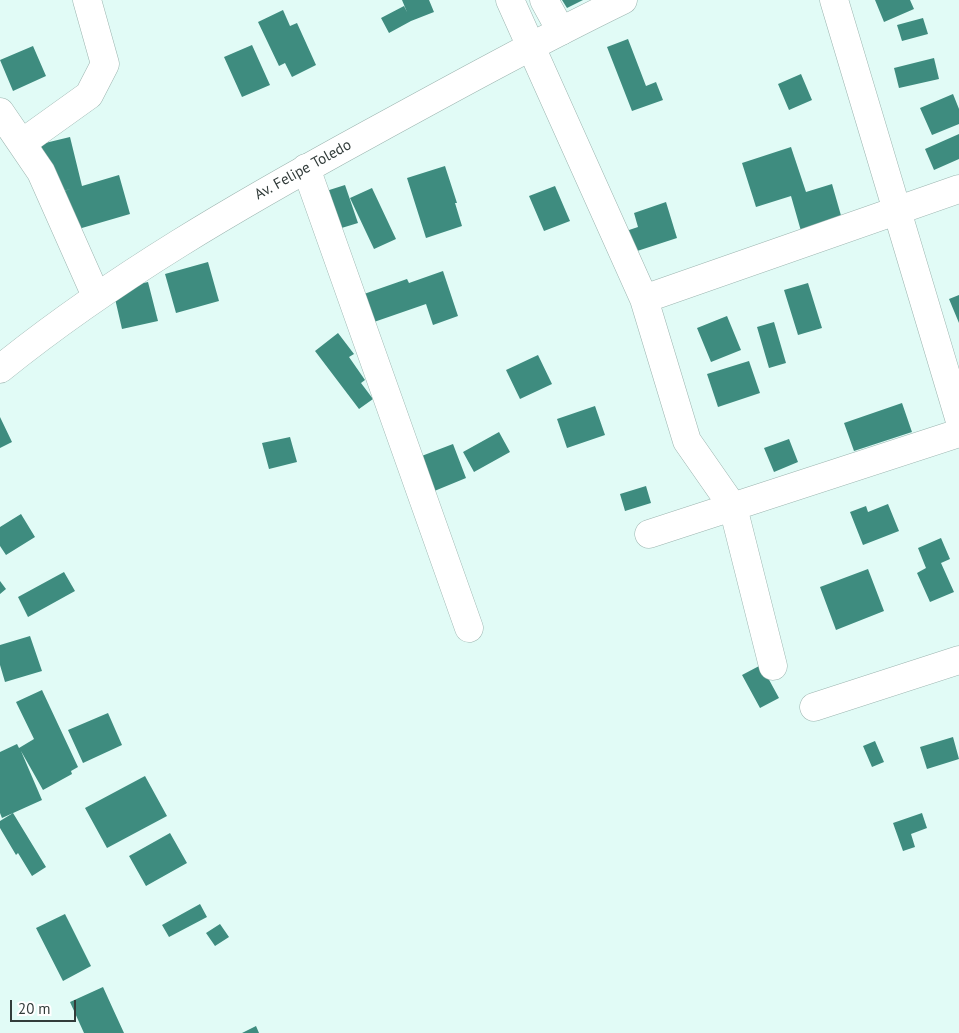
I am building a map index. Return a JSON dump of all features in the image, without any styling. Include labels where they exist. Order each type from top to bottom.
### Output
[{"type":"street","points":[[22,143],[89,96],[105,64],[92,13],[86,0]]},
{"type":"street","points":[[510,0],[644,299],[687,441],[733,507],[773,666]]},
{"type":"street","points":[[544,0],[561,31]]},
{"type":"street","name":"Av. Felipe Toledo","points":[[0,369],[96,296],[244,203],[530,46],[623,0]]},
{"type":"street","points":[[834,0],[959,418]]},
{"type":"street","points":[[0,112],[41,172],[96,296]]},
{"type":"street","points":[[306,168],[469,628]]},
{"type":"street","points":[[644,299],[959,189]]},
{"type":"street","points":[[649,534],[959,433]]},
{"type":"street","points":[[814,707],[959,660]]},
{"type":"building","points":[[402,0],[429,0],[434,12],[411,21],[389,33],[381,18],[404,6],[407,12]]},
{"type":"building","points":[[562,0],[583,0],[567,8]]},
{"type":"building","points":[[875,0],[910,0],[914,9],[884,22]]},
{"type":"building","points":[[283,10],[290,26],[297,23],[316,65],[292,77],[285,63],[279,66],[258,22]]},
{"type":"building","points":[[923,18],[928,34],[902,41],[897,25]]},
{"type":"building","points":[[628,39],[646,86],[656,82],[663,100],[632,111],[607,47]]},
{"type":"building","points":[[252,45],[270,85],[242,97],[224,57]]},
{"type":"building","points":[[33,46],[46,76],[13,91],[0,60]]},
{"type":"building","points":[[934,58],[939,79],[899,88],[894,68]]},
{"type":"building","points":[[801,74],[812,100],[789,110],[778,84]]},
{"type":"building","points":[[953,94],[959,109],[959,124],[932,135],[920,108]]},
{"type":"building","points":[[959,134],[959,159],[934,170],[925,149]]},
{"type":"building","points":[[70,137],[82,186],[119,175],[130,214],[75,230],[63,191],[71,189],[53,193],[41,144]]},
{"type":"building","points":[[791,147],[806,192],[832,184],[842,219],[801,231],[791,196],[756,207],[742,163]]},
{"type":"building","points":[[445,166],[462,226],[426,238],[407,178]]},
{"type":"building","points":[[345,185],[358,223],[335,230],[323,192]]},
{"type":"building","points":[[555,186],[570,221],[544,231],[529,196]]},
{"type":"building","points":[[372,188],[396,239],[374,249],[350,198]]},
{"type":"building","points":[[666,202],[677,238],[628,254],[620,233],[638,227],[634,213]]},
{"type":"building","points":[[208,262],[219,301],[176,313],[165,274]]},
{"type":"building","points":[[443,271],[458,316],[433,325],[426,304],[374,322],[364,294],[407,279],[409,283]]},
{"type":"building","points":[[148,282],[158,321],[122,329],[113,290]]},
{"type":"building","points":[[808,283],[822,328],[798,335],[784,290]]},
{"type":"building","points":[[959,295],[959,323],[949,299]]},
{"type":"building","points":[[727,316],[741,350],[711,362],[697,328]]},
{"type":"building","points":[[774,322],[786,363],[769,368],[757,327]]},
{"type":"building","points":[[338,333],[354,354],[349,357],[365,380],[361,383],[373,399],[359,409],[315,351]]},
{"type":"building","points":[[538,355],[552,384],[520,399],[506,370]]},
{"type":"building","points":[[749,361],[760,393],[718,407],[707,374]]},
{"type":"building","points":[[902,403],[912,432],[854,451],[844,423]]},
{"type":"building","points":[[595,406],[605,435],[567,448],[557,419]]},
{"type":"building","points":[[0,417],[12,442],[0,448]]},
{"type":"building","points":[[499,432],[510,452],[474,472],[463,452]]},
{"type":"building","points":[[290,437],[297,462],[269,469],[262,443]]},
{"type":"building","points":[[789,439],[798,462],[774,472],[764,448]]},
{"type":"building","points":[[453,444],[466,478],[432,492],[419,457]]},
{"type":"building","points":[[646,486],[651,503],[625,511],[620,494]]},
{"type":"building","points":[[888,504],[899,531],[863,545],[850,512],[866,506],[868,512]]},
{"type":"building","points":[[21,514],[35,537],[6,555],[0,546],[0,527]]},
{"type":"building","points":[[941,538],[950,559],[941,563],[954,592],[930,602],[917,573],[926,568],[918,548]]},
{"type":"building","points":[[868,569],[884,611],[836,630],[820,587]]},
{"type":"building","points":[[64,572],[75,591],[28,617],[18,597]]},
{"type":"building","points":[[0,581],[6,589],[0,594]]},
{"type":"building","points":[[30,636],[42,671],[5,682],[0,665],[0,645]]},
{"type":"building","points":[[761,665],[779,698],[760,708],[742,675]]},
{"type":"building","points":[[42,690],[78,767],[71,771],[72,774],[43,790],[21,751],[42,800],[2,818],[0,813],[0,752],[17,744],[19,748],[34,739],[16,702]]},
{"type":"building","points":[[108,713],[122,745],[83,763],[68,730]]},
{"type":"building","points":[[953,737],[959,759],[927,769],[920,747]]},
{"type":"building","points":[[875,741],[884,762],[872,767],[863,746]]},
{"type":"building","points":[[145,776],[167,816],[107,848],[85,808]]},
{"type":"building","points":[[13,813],[46,867],[32,876],[18,853],[16,855],[0,828],[0,821]]},
{"type":"building","points":[[922,813],[927,828],[911,834],[915,847],[903,851],[893,823]]},
{"type":"building","points":[[170,833],[187,863],[146,886],[129,856]]},
{"type":"building","points":[[200,904],[207,917],[169,937],[162,925]]},
{"type":"building","points":[[65,914],[91,966],[63,981],[36,928]]},
{"type":"building","points":[[220,924],[229,937],[215,946],[206,933]]},
{"type":"building","points":[[103,987],[124,1033],[84,1033],[70,1002]]},
{"type":"building","points":[[256,1026],[259,1033],[242,1033]]}]
